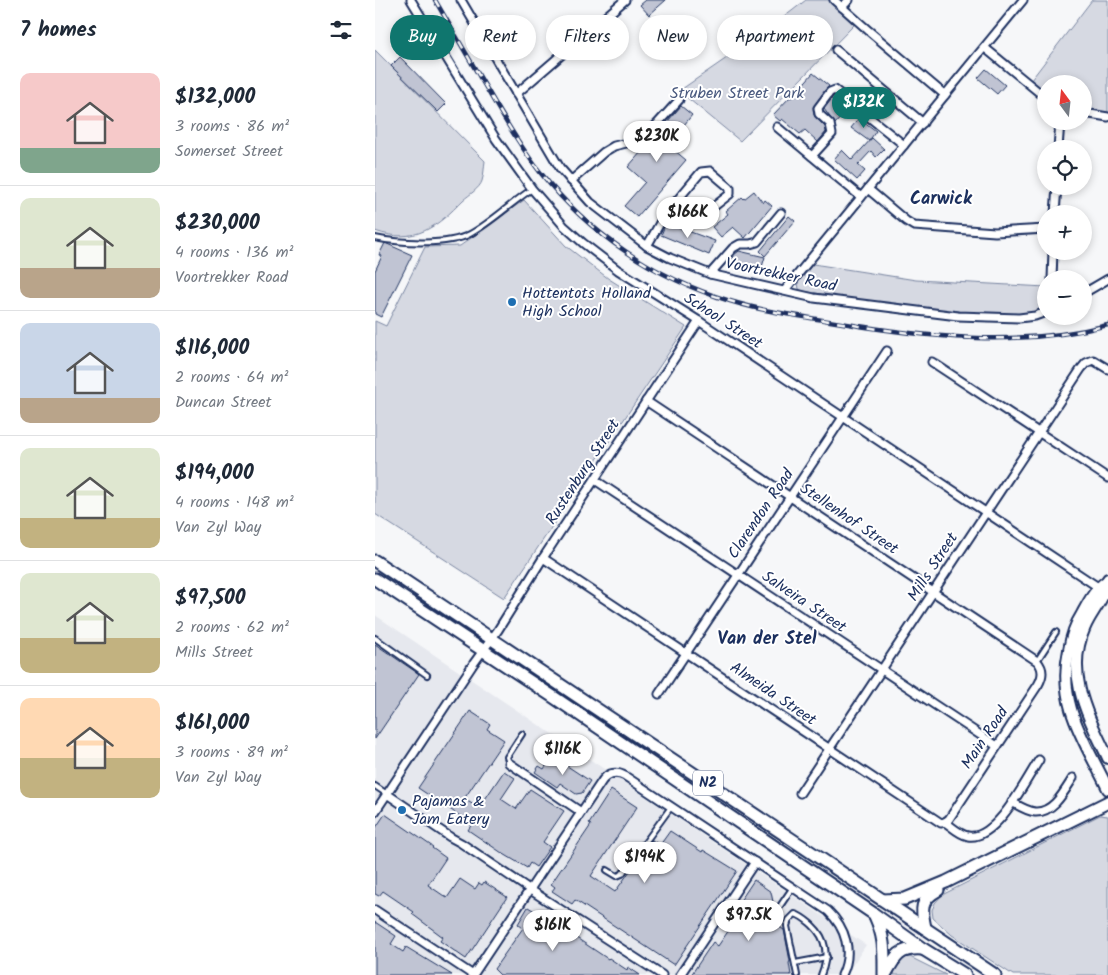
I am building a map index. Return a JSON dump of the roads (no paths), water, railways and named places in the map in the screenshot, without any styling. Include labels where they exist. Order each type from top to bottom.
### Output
[{"type":"highway","name":"N2","points":[[375,561],[995,975]]},
{"type":"highway","name":"N2","points":[[375,580],[482,652],[552,696],[923,949],[965,975]]},
{"type":"highway","points":[[883,900],[905,899],[947,882],[1108,802]]},
{"type":"highway","points":[[925,928],[922,914],[923,904],[926,898],[947,882]]},
{"type":"highway","points":[[874,914],[882,932],[884,975]]},
{"type":"highway","points":[[884,975],[893,960],[903,951],[911,948],[923,949]]},
{"type":"main road","points":[[1105,586],[1081,639],[1077,664],[1079,688],[1083,704],[1108,758]]},
{"type":"main road","points":[[1105,586],[1079,618],[1068,655],[1065,682],[1075,721],[1108,789]]},
{"type":"street","name":"School Street","points":[[411,0],[491,132],[532,189],[564,226],[583,243],[618,270],[1105,586]]},
{"type":"street","name":"Voortrekker Road","points":[[461,0],[560,168],[590,202],[647,246],[670,258],[710,274],[814,298],[958,316],[1019,318],[1037,315]]},
{"type":"street","points":[[516,94],[625,0]]},
{"type":"street","points":[[834,0],[945,95]]},
{"type":"street","points":[[842,7],[849,0]]},
{"type":"street","points":[[785,290],[1023,0]]},
{"type":"street","points":[[985,48],[1037,91]]},
{"type":"street","points":[[837,50],[923,123]]},
{"type":"street","points":[[812,156],[832,134],[831,124],[818,111],[830,92],[835,90],[905,145]]},
{"type":"street","points":[[571,181],[596,158],[615,146],[639,140],[648,134],[679,100]]},
{"type":"street","points":[[1093,114],[1108,117]]},
{"type":"street","points":[[777,127],[861,197]]},
{"type":"street","points":[[647,246],[664,216],[670,209],[704,171],[710,171],[730,188],[730,194],[698,219],[670,209]]},
{"type":"street","points":[[868,189],[914,226],[995,232],[1037,230]]},
{"type":"street","points":[[710,274],[733,248],[740,244],[757,242],[781,213]]},
{"type":"street","points":[[1092,288],[1108,279]]},
{"type":"street","name":"Rustenburg Street","points":[[375,812],[491,639],[699,321]]},
{"type":"street","name":"Clarendon Road","points":[[659,694],[887,351]]},
{"type":"street","name":"Mills Street","points":[[800,793],[1081,369],[1086,363],[1093,360],[1108,369]]},
{"type":"street","points":[[932,362],[1108,478]]},
{"type":"street","name":"Stellenhof Street","points":[[646,401],[1037,661]]},
{"type":"street","name":"Salveira Street","points":[[595,480],[997,746]]},
{"type":"street","name":"Almeida Street","points":[[543,558],[937,821],[945,822]]},
{"type":"street","name":"Main Road","points":[[945,822],[1042,678],[1041,666],[1037,661]]},
{"type":"street","points":[[945,822],[966,836],[971,837],[995,826],[1039,760]]},
{"type":"street","points":[[509,763],[581,812]]},
{"type":"street","points":[[375,910],[473,975],[600,784],[610,774],[621,774],[833,916],[842,929],[848,951],[847,962],[842,975]]},
{"type":"street","points":[[1012,802],[1034,812],[1046,809],[1061,797],[1073,778]]},
{"type":"street","points":[[387,794],[662,975]]},
{"type":"street","points":[[680,975],[755,862]]},
{"type":"lane","points":[[375,238],[409,241],[461,238],[477,230],[532,189]]},
{"type":"lane","points":[[1037,661],[1056,632]]},
{"type":"lane","points":[[375,638],[427,675]]},
{"type":"lane","points":[[509,763],[507,757],[522,734]]},
{"type":"lane","points":[[375,786],[387,794]]},
{"type":"lane","points":[[607,870],[617,876],[622,874],[671,807]]},
{"type":"lane","points":[[777,912],[793,888]]},
{"type":"lane","points":[[797,975],[787,926],[791,917],[795,914],[805,918],[819,931],[826,946],[827,957],[821,975]]},
{"type":"lane","points":[[795,963],[827,957]]},
{"type":"railway","points":[[435,0],[500,112],[540,172],[559,194],[602,234],[625,251],[676,280],[730,301],[762,309],[890,331],[953,337],[1015,338],[1077,332],[1108,325]]},
{"type":"place","name":"Hottentots Holland High School","points":[[512,302]]},
{"type":"place","name":"Pajamas & Jam Eatery","points":[[402,810]]},
{"type":"district","name":"Carwick","points":[[941,199]]},
{"type":"district","name":"Van der Stel","points":[[767,639]]},
{"type":"park label","name":"Struben Street Park","points":[[737,93]]}]
